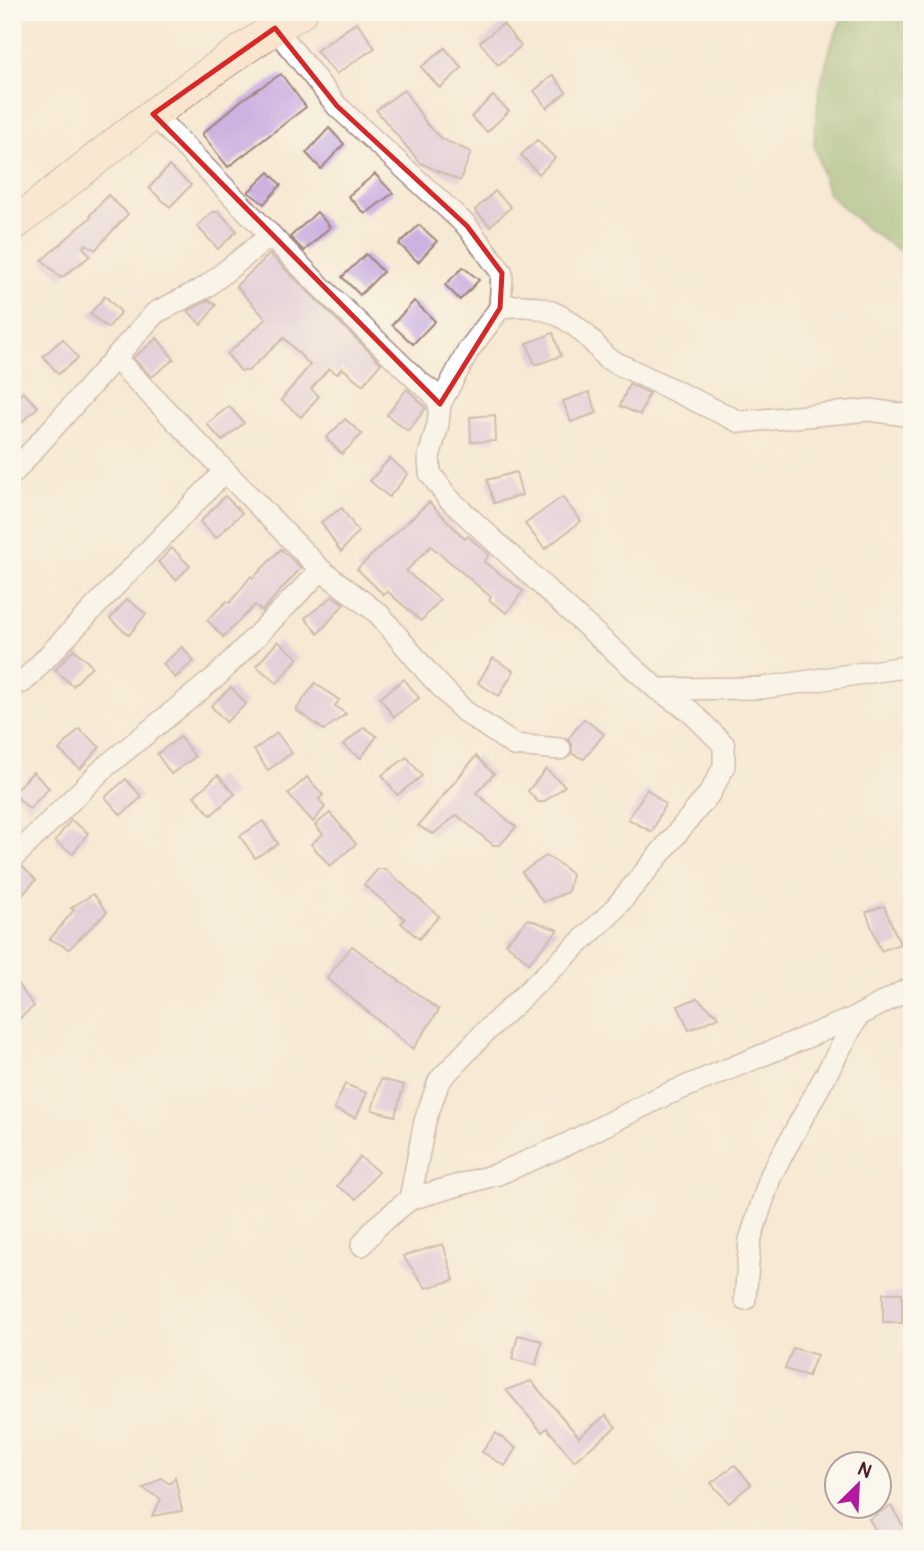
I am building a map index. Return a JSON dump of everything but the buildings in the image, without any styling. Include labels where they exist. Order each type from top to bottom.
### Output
[{"type":"main road","points":[[12,226],[153,114],[246,46],[288,20]]},
{"type":"street","points":[[288,20],[337,106],[467,226],[502,274],[500,308],[468,351],[440,404],[438,424],[429,457],[430,473],[448,498],[657,689],[690,711],[724,745],[724,767],[710,793],[612,912],[485,1032],[439,1081],[425,1121],[410,1199]]},
{"type":"street","points":[[153,114],[271,235],[431,391],[440,404]]},
{"type":"street","points":[[12,474],[155,313],[206,287],[271,235]]},
{"type":"street","points":[[500,308],[538,307],[574,322],[606,358],[740,422],[870,410],[912,416]]},
{"type":"street","points":[[116,358],[321,570],[379,614],[464,711],[514,745],[560,749]]},
{"type":"street","points":[[16,682],[224,472]]},
{"type":"street","points":[[12,859],[105,768],[217,676],[321,570]]},
{"type":"street","points":[[657,689],[762,688],[912,666]]},
{"type":"street","points":[[362,1245],[376,1227],[410,1199],[498,1174],[563,1146],[663,1096],[858,1016],[912,987]]},
{"type":"street","points":[[745,1299],[750,1240],[771,1175],[858,1016]]},
{"type":"highlighted area","points":[[275,28],[337,106],[467,226],[502,273],[500,308],[440,404],[153,114]]},
{"type":"green space","points":[[845,12],[912,12],[912,259],[866,228],[828,194],[814,144],[819,91],[832,42]]}]
